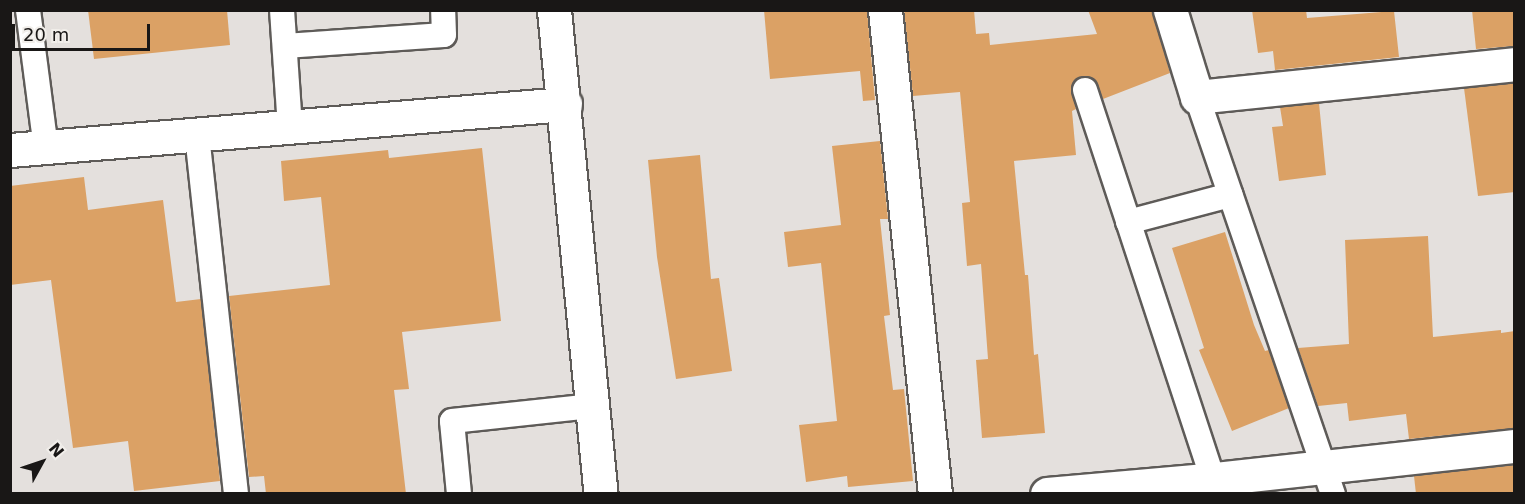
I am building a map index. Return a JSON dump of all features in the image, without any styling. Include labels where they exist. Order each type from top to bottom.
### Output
[{"type":"street","points":[[554,10],[602,494]]},
{"type":"street","points":[[885,10],[935,494]]},
{"type":"street","points":[[1170,10],[1197,97],[1515,64]]},
{"type":"street","points":[[10,150],[565,104]]},
{"type":"street","points":[[1047,494],[1329,481],[1515,446]]},
{"type":"lane","points":[[28,10],[46,148]]},
{"type":"lane","points":[[282,10],[290,127]]},
{"type":"lane","points":[[285,46],[444,35],[443,10]]},
{"type":"lane","points":[[1085,90],[1216,486]]},
{"type":"lane","points":[[1197,97],[1329,481]]},
{"type":"lane","points":[[197,135],[236,494]]},
{"type":"lane","points":[[1128,222],[1230,195]]},
{"type":"lane","points":[[459,494],[452,421],[593,406]]},
{"type":"building","points":[[88,10],[227,10],[230,45],[94,59]]},
{"type":"building","points":[[764,10],[867,10],[875,100],[863,101],[860,71],[770,79]]},
{"type":"building","points":[[904,10],[974,10],[976,34],[989,33],[990,45],[1097,34],[1088,10],[1152,10],[1170,73],[1103,99],[1095,80],[1087,76],[1080,77],[1071,88],[1076,109],[1072,111],[1076,155],[1014,161],[1025,275],[1028,275],[1034,355],[1038,354],[1045,433],[982,438],[976,360],[988,359],[981,264],[967,266],[962,203],[970,202],[960,92],[913,96]]},
{"type":"building","points":[[1252,10],[1306,10],[1307,18],[1394,11],[1399,57],[1275,70],[1273,51],[1258,53]]},
{"type":"building","points":[[1472,10],[1515,10],[1515,46],[1476,49]]},
{"type":"building","points":[[1515,83],[1515,192],[1478,196],[1464,88]]},
{"type":"building","points":[[1319,103],[1326,175],[1279,181],[1272,127],[1283,126],[1280,107]]},
{"type":"building","points":[[880,141],[888,219],[880,219],[890,315],[884,316],[893,390],[904,389],[913,481],[848,487],[847,476],[806,482],[799,425],[837,421],[821,263],[788,267],[784,232],[841,225],[832,146]]},
{"type":"building","points":[[482,148],[501,321],[402,332],[409,389],[394,390],[406,494],[266,494],[264,476],[249,477],[229,296],[330,285],[321,197],[284,201],[281,161],[388,150],[389,158]]},
{"type":"building","points":[[700,155],[711,279],[719,278],[732,371],[676,379],[657,257],[648,160]]},
{"type":"building","points":[[84,177],[88,210],[163,200],[176,302],[201,299],[220,481],[134,491],[128,441],[73,448],[51,280],[10,285],[10,186]]},
{"type":"building","points":[[1225,232],[1254,325],[1265,351],[1269,350],[1289,408],[1232,431],[1199,350],[1204,348],[1172,248]]},
{"type":"building","points":[[1428,236],[1433,337],[1501,330],[1501,333],[1515,331],[1515,428],[1409,439],[1406,414],[1349,421],[1347,403],[1318,406],[1298,348],[1349,344],[1345,240]]},
{"type":"building","points":[[1515,465],[1515,494],[1416,494],[1414,476]]}]
